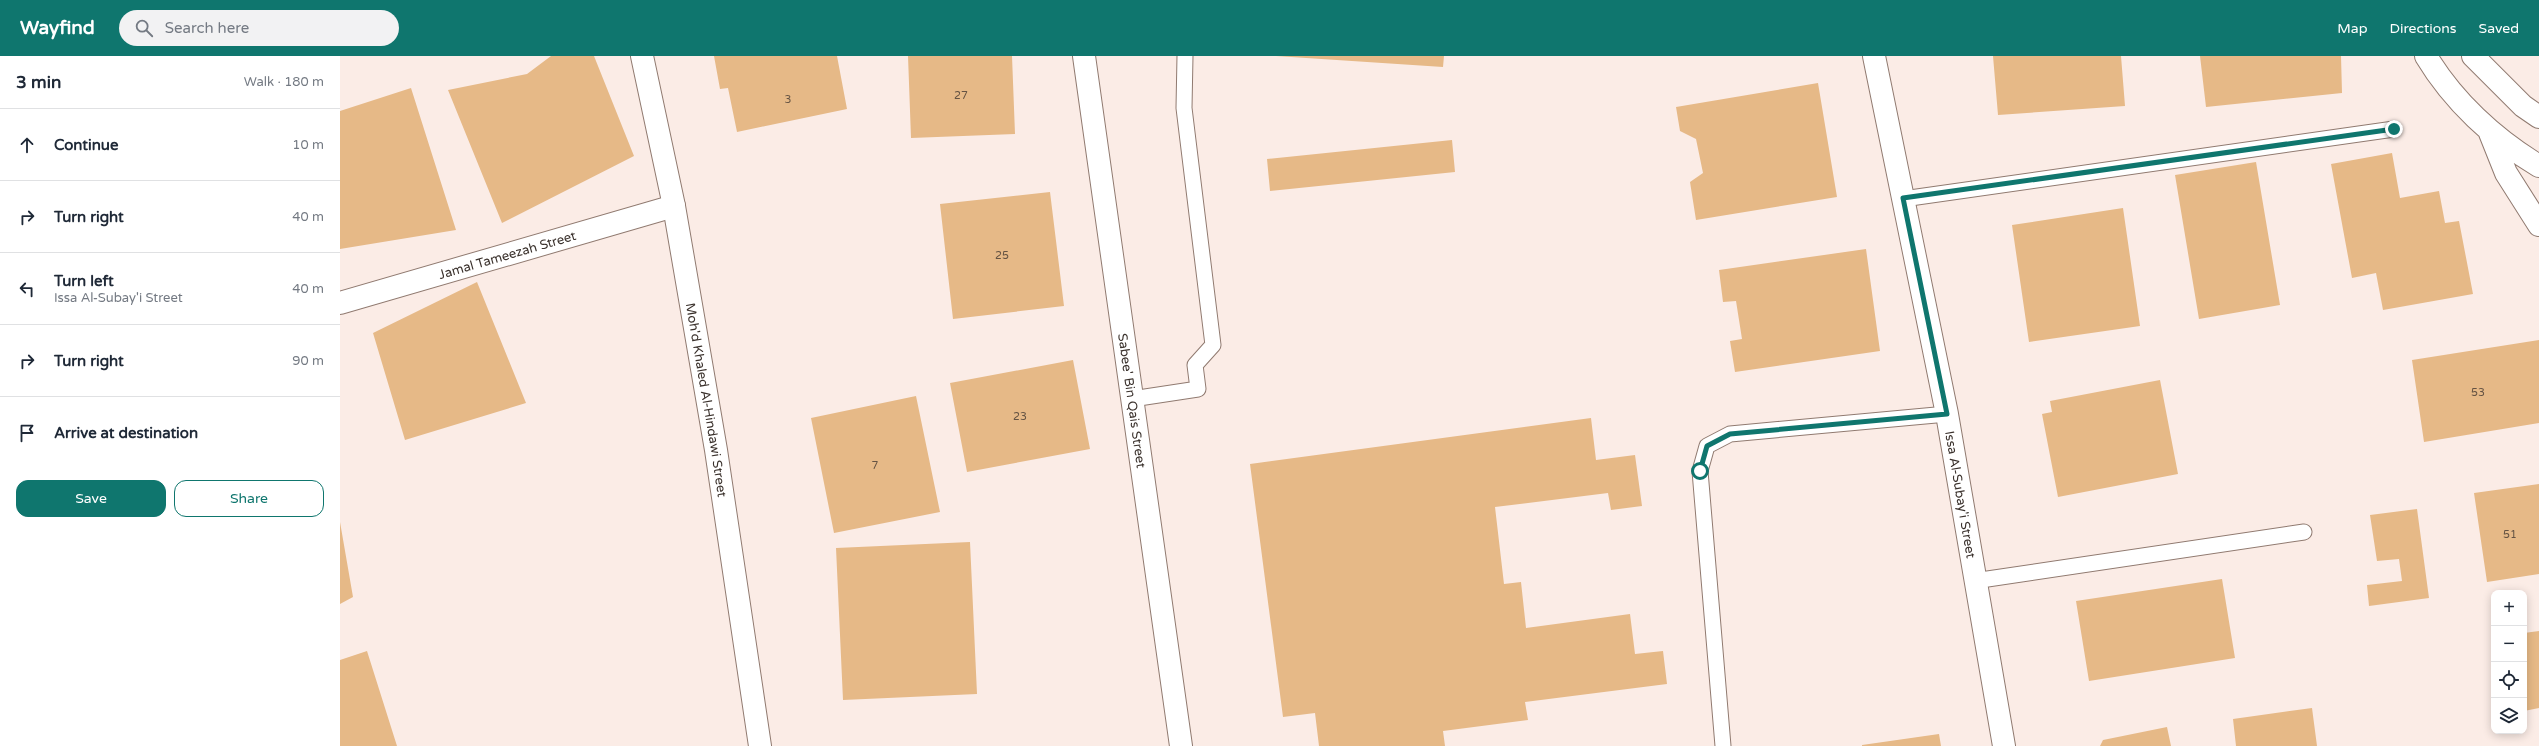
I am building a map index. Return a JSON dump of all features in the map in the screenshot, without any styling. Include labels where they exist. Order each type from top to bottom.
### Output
[{"type":"street","name":"Moh'd Khaled Al-Hindawi Street","points":[[642,56],[674,206],[716,450],[760,746]]},
{"type":"street","name":"Sabee' Bin Qais Street","points":[[1084,56],[1181,746]]},
{"type":"street","name":"Issa Al-Subay'i Street","points":[[1874,56],[1947,414],[1974,581],[2004,746]]},
{"type":"street","points":[[2426,56],[2450,90],[2490,132],[2513,151],[2539,166]]},
{"type":"street","points":[[2473,56],[2523,106],[2539,117]]},
{"type":"street","points":[[2490,132],[2506,173],[2539,225]]},
{"type":"street","name":"Jamal Tameezah Street","points":[[340,303],[674,206]]},
{"type":"lane","points":[[1132,399],[1198,389],[1195,365],[1213,344],[1184,108],[1185,56]]},
{"type":"lane","points":[[1903,198],[2394,129]]},
{"type":"lane","points":[[1722,746],[1700,471],[1707,446],[1730,434],[1947,414]]},
{"type":"lane","points":[[1974,581],[2304,532]]},
{"type":"building","points":[[551,56],[594,56],[634,156],[502,223],[448,90],[527,74]]},
{"type":"building","points":[[714,56],[837,56],[847,109],[737,132],[728,88],[720,89]]},
{"type":"building","points":[[908,56],[1012,56],[1015,134],[911,138]]},
{"type":"building","points":[[1276,56],[1444,56],[1443,67]]},
{"type":"building","points":[[1993,56],[2121,56],[2125,106],[1998,115]]},
{"type":"building","points":[[2200,56],[2341,56],[2342,93],[2206,107]]},
{"type":"building","points":[[1818,83],[1837,197],[1696,220],[1690,182],[1703,173],[1696,139],[1680,131],[1676,107]]},
{"type":"building","points":[[411,88],[456,230],[340,249],[340,111]]},
{"type":"building","points":[[1452,140],[1455,172],[1270,191],[1267,159]]},
{"type":"building","points":[[2392,153],[2400,198],[2439,191],[2445,223],[2459,221],[2473,294],[2383,310],[2376,273],[2352,278],[2331,164]]},
{"type":"building","points":[[2256,162],[2280,305],[2199,319],[2175,175]]},
{"type":"building","points":[[1050,192],[1064,306],[953,319],[940,204]]},
{"type":"building","points":[[2123,208],[2140,326],[2029,342],[2012,225]]},
{"type":"building","points":[[1866,249],[1880,351],[1735,372],[1730,341],[1742,339],[1736,301],[1723,302],[1719,270]]},
{"type":"building","points":[[477,282],[526,403],[405,440],[373,333]]},
{"type":"building","points":[[2539,340],[2539,423],[2424,442],[2412,360]]},
{"type":"building","points":[[1073,360],[1090,449],[967,472],[950,383]]},
{"type":"building","points":[[2160,380],[2178,474],[2058,497],[2042,414],[2052,412],[2050,401]]},
{"type":"building","points":[[916,396],[940,512],[834,533],[811,418]]},
{"type":"building","points":[[1591,418],[1596,460],[1635,455],[1642,506],[1611,510],[1608,493],[1495,507],[1504,584],[1521,582],[1526,628],[1630,614],[1635,654],[1663,651],[1667,684],[1525,702],[1528,720],[1443,731],[1445,746],[1319,746],[1315,713],[1283,717],[1250,464]]},
{"type":"building","points":[[2539,484],[2539,574],[2487,582],[2474,493]]},
{"type":"building","points":[[2417,509],[2429,598],[2369,606],[2367,585],[2402,581],[2399,559],[2377,561],[2370,515]]},
{"type":"building","points":[[340,522],[353,597],[340,604]]},
{"type":"building","points":[[970,542],[977,694],[843,700],[836,548]]},
{"type":"building","points":[[2222,579],[2235,658],[2089,681],[2076,601]]},
{"type":"building","points":[[2539,631],[2539,708],[2527,710],[2527,662],[2527,633]]},
{"type":"building","points":[[367,651],[397,746],[340,746],[340,660]]},
{"type":"building","points":[[2312,708],[2317,746],[2236,746],[2233,719]]},
{"type":"building","points":[[2167,727],[2171,746],[2100,746],[2103,740]]},
{"type":"building","points":[[1939,734],[1941,746],[1862,746],[1862,745]]},
{"type":"route","points":[[1700,471],[1707,446],[1730,434],[1947,414],[1903,198],[2394,129]]}]
